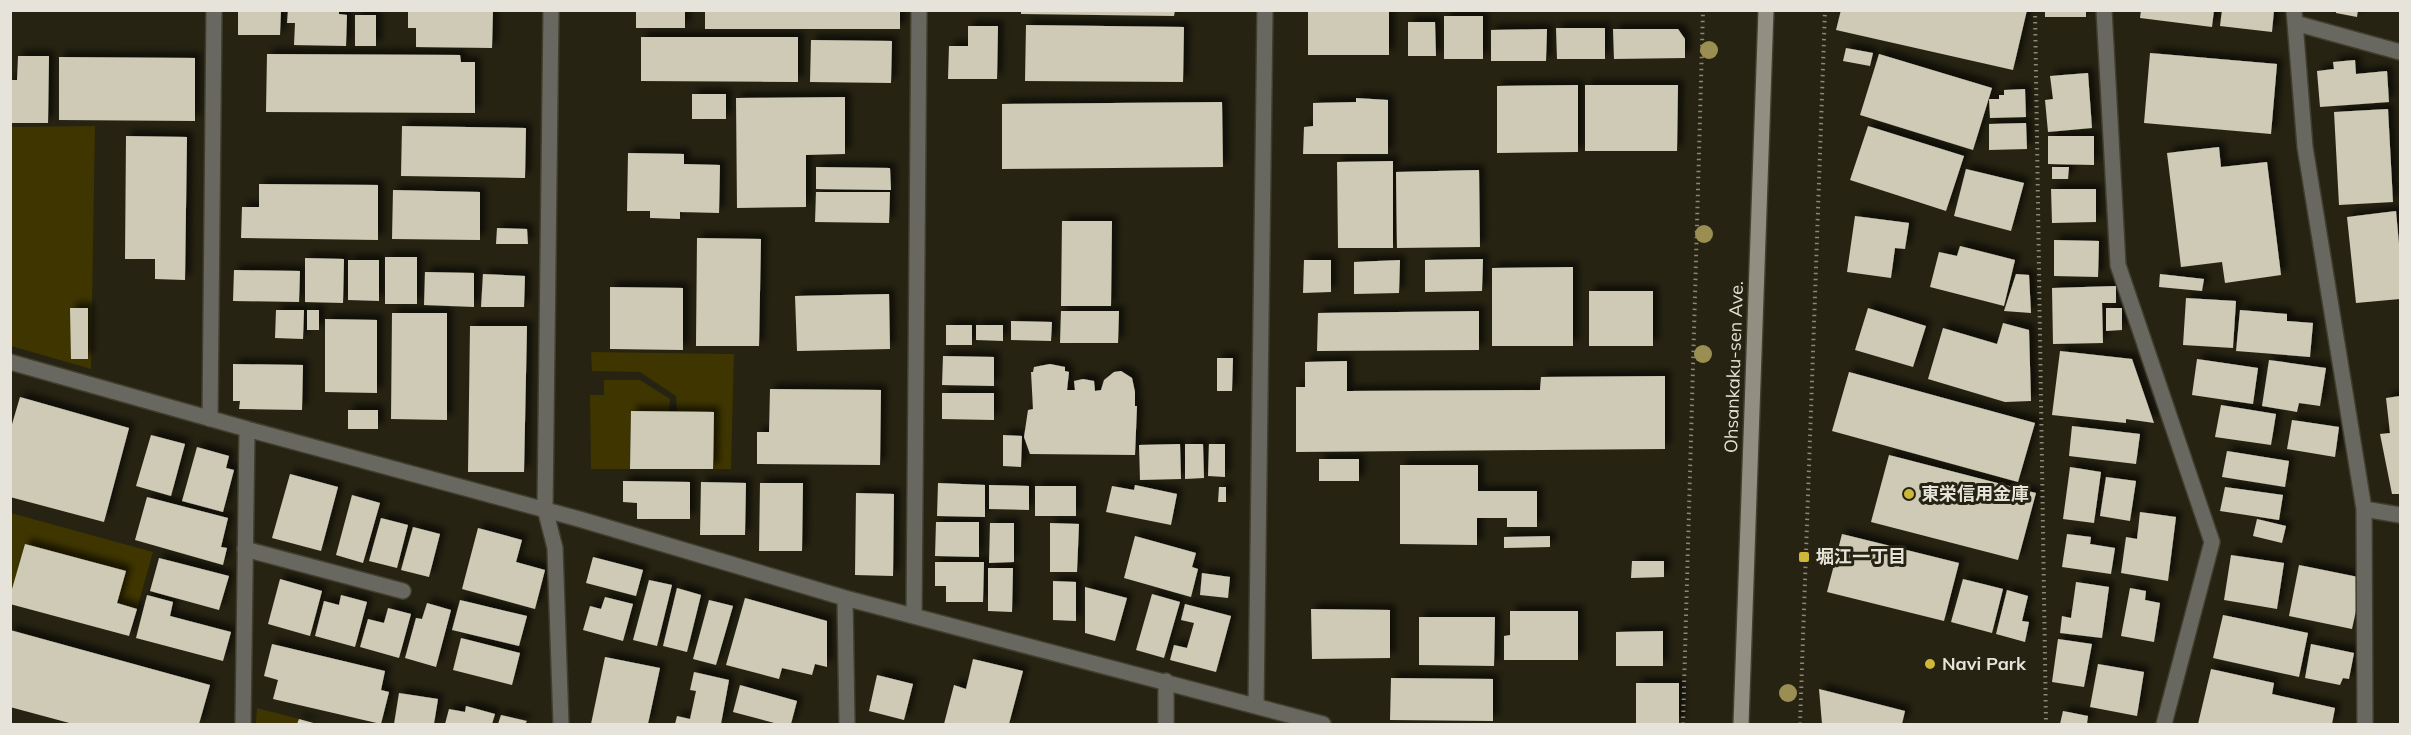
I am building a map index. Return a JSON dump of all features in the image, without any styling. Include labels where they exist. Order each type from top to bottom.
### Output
[{"type":"street","points":[[210,419],[214,10]]},
{"type":"street","points":[[551,10],[545,509],[555,548],[561,724]]},
{"type":"street","points":[[914,615],[919,10]]},
{"type":"street","points":[[1256,706],[1265,10]]},
{"type":"street","name":"Ohsankaku-sen Ave.","points":[[1741,724],[1766,10]]},
{"type":"street","points":[[2104,10],[2118,265],[2212,542],[2164,724]]},
{"type":"street","points":[[2365,724],[2364,509],[2305,147],[2295,17],[2400,52]]},
{"type":"street","points":[[10,362],[210,419],[545,509],[845,598],[1323,724]]},
{"type":"street","points":[[243,724],[247,429]]},
{"type":"street","points":[[2364,509],[2400,515]]},
{"type":"street","points":[[245,549],[403,591]]},
{"type":"street","points":[[845,598],[847,724]]},
{"type":"street","points":[[1166,681],[1166,724]]},
{"type":"path","points":[[1683,724],[1703,10]]},
{"type":"path","points":[[1800,724],[1825,10]]},
{"type":"path","points":[[2035,10],[2046,724]]},
{"type":"shaded area","points":[[95,126],[91,369],[11,346],[10,127]]},
{"type":"shaded area","points":[[591,352],[734,354],[731,469],[713,469],[714,413],[677,411],[676,396],[640,372],[592,371]]},
{"type":"shaded area","points":[[604,380],[640,380],[670,399],[669,411],[631,411],[630,469],[591,469],[590,395],[604,395]]},
{"type":"shaded area","points":[[11,513],[153,552],[137,609],[117,603],[125,571],[25,544],[11,596]]},
{"type":"shaded area","points":[[257,708],[299,719],[297,724],[256,724]]},
{"type":"building","points":[[238,10],[281,10],[280,35],[238,35]]},
{"type":"building","points":[[288,10],[339,10],[339,14],[347,15],[346,46],[294,45],[295,23],[287,23]]},
{"type":"building","points":[[408,10],[493,10],[492,48],[416,47],[416,28],[408,28]]},
{"type":"building","points":[[636,10],[685,10],[685,28],[636,28]]},
{"type":"building","points":[[705,10],[900,10],[900,29],[705,29]]},
{"type":"building","points":[[1021,10],[1175,10],[1174,16],[1021,14]]},
{"type":"building","points":[[1308,10],[1389,10],[1389,55],[1308,55]]},
{"type":"building","points":[[1841,10],[2027,10],[2013,70],[1836,30]]},
{"type":"building","points":[[2045,10],[2086,10],[2086,17],[2045,17]]},
{"type":"building","points":[[2141,10],[2214,10],[2212,27],[2140,18]]},
{"type":"building","points":[[2222,10],[2274,10],[2272,32],[2220,26]]},
{"type":"building","points":[[2336,10],[2358,10],[2357,17],[2336,13]]},
{"type":"building","points":[[355,15],[376,15],[376,46],[355,46]]},
{"type":"building","points":[[1444,16],[1483,16],[1483,59],[1444,59]]},
{"type":"building","points":[[1408,22],[1435,22],[1436,56],[1408,56]]},
{"type":"building","points":[[1026,25],[1184,27],[1183,82],[1025,81]]},
{"type":"building","points":[[968,26],[998,26],[997,79],[948,79],[949,46],[968,46]]},
{"type":"building","points":[[1556,28],[1605,28],[1605,59],[1557,59]]},
{"type":"building","points":[[1547,29],[1546,61],[1491,61],[1491,30]]},
{"type":"building","points":[[1613,29],[1678,29],[1685,39],[1685,58],[1614,59]]},
{"type":"building","points":[[641,37],[798,37],[798,82],[641,81]]},
{"type":"building","points":[[811,40],[892,41],[891,83],[810,82]]},
{"type":"building","points":[[1846,48],[1873,53],[1870,66],[1843,61]]},
{"type":"building","points":[[2150,53],[2277,64],[2271,134],[2144,123]]},
{"type":"building","points":[[267,54],[460,55],[461,62],[475,62],[475,113],[266,112]]},
{"type":"building","points":[[1879,54],[1992,88],[1973,150],[1860,115]]},
{"type":"building","points":[[18,56],[49,56],[48,123],[10,123],[10,80],[17,80]]},
{"type":"building","points":[[59,57],[195,58],[195,121],[59,120]]},
{"type":"building","points":[[2355,60],[2356,74],[2387,71],[2389,102],[2320,107],[2317,71],[2334,69],[2333,62]]},
{"type":"building","points":[[2088,73],[2092,128],[2048,132],[2045,100],[2053,99],[2050,76]]},
{"type":"building","points":[[1578,85],[1578,152],[1497,153],[1497,86]]},
{"type":"building","points":[[1585,85],[1678,85],[1677,151],[1585,151]]},
{"type":"building","points":[[2025,89],[2026,117],[1990,118],[1989,99],[1999,99],[1999,95],[2004,95],[2004,90]]},
{"type":"building","points":[[692,94],[726,94],[726,119],[692,119]]},
{"type":"building","points":[[845,97],[845,154],[806,155],[806,207],[737,208],[736,98]]},
{"type":"building","points":[[1356,98],[1388,100],[1388,154],[1303,154],[1304,127],[1313,126],[1313,103],[1356,102]]},
{"type":"building","points":[[1222,102],[1223,167],[1002,169],[1002,104]]},
{"type":"building","points":[[2388,109],[2393,202],[2339,205],[2334,112]]},
{"type":"building","points":[[2026,123],[2027,149],[1989,150],[1989,124]]},
{"type":"building","points":[[402,126],[526,128],[525,178],[401,176]]},
{"type":"building","points":[[1868,126],[1964,156],[1946,211],[1850,180]]},
{"type":"building","points":[[126,136],[187,137],[185,280],[155,279],[155,259],[125,259]]},
{"type":"building","points":[[2048,136],[2094,136],[2094,165],[2048,164]]},
{"type":"building","points":[[2219,147],[2221,167],[2267,162],[2281,275],[2225,283],[2222,262],[2181,267],[2167,153]]},
{"type":"building","points":[[628,153],[684,154],[684,164],[720,165],[719,213],[680,212],[680,219],[650,218],[650,211],[627,211]]},
{"type":"building","points":[[1393,161],[1393,248],[1338,248],[1337,162]]},
{"type":"building","points":[[816,167],[890,168],[891,190],[816,189]]},
{"type":"building","points":[[2052,167],[2069,167],[2068,179],[2052,179]]},
{"type":"building","points":[[1966,169],[2024,183],[2011,231],[1954,216]]},
{"type":"building","points":[[1479,170],[1480,247],[1397,248],[1396,172]]},
{"type":"building","points":[[259,184],[378,185],[378,240],[241,238],[242,207],[259,207]]},
{"type":"building","points":[[2051,189],[2096,189],[2096,222],[2052,223]]},
{"type":"building","points":[[393,190],[480,192],[480,240],[392,239]]},
{"type":"building","points":[[816,192],[890,192],[889,223],[815,222]]},
{"type":"building","points":[[2396,211],[2400,255],[2400,299],[2356,303],[2347,217]]},
{"type":"building","points":[[1855,216],[1909,223],[1905,249],[1895,248],[1891,278],[1847,272]]},
{"type":"building","points":[[1062,221],[1112,221],[1111,306],[1061,306]]},
{"type":"building","points":[[497,228],[527,229],[528,244],[496,244]]},
{"type":"building","points":[[697,238],[761,239],[759,346],[696,346]]},
{"type":"building","points":[[2054,240],[2099,241],[2098,277],[2054,276]]},
{"type":"building","points":[[1960,246],[2015,260],[2004,306],[1930,287],[1939,252],[1957,256]]},
{"type":"building","points":[[385,257],[417,257],[417,304],[385,304]]},
{"type":"building","points":[[305,258],[344,259],[343,303],[305,302]]},
{"type":"building","points":[[1483,259],[1482,291],[1425,292],[1425,260]]},
{"type":"building","points":[[348,260],[379,260],[379,301],[348,300]]},
{"type":"building","points":[[1304,260],[1331,260],[1331,292],[1303,293]]},
{"type":"building","points":[[1400,260],[1399,293],[1354,294],[1354,262]]},
{"type":"building","points":[[1573,267],[1573,346],[1492,346],[1492,268]]},
{"type":"building","points":[[234,270],[300,271],[299,302],[233,301]]},
{"type":"building","points":[[425,272],[474,273],[474,307],[424,305]]},
{"type":"building","points":[[483,274],[525,276],[524,307],[481,307]]},
{"type":"building","points":[[2016,274],[2029,275],[2031,313],[2004,311]]},
{"type":"building","points":[[2160,274],[2204,279],[2202,291],[2159,287]]},
{"type":"building","points":[[2116,286],[2116,303],[2102,303],[2103,343],[2053,344],[2052,288]]},
{"type":"building","points":[[610,287],[683,288],[683,350],[610,349]]},
{"type":"building","points":[[1589,291],[1653,291],[1653,346],[1589,346]]},
{"type":"building","points":[[889,294],[890,349],[797,351],[795,296]]},
{"type":"building","points":[[2186,298],[2236,301],[2233,348],[2183,345]]},
{"type":"building","points":[[70,308],[88,308],[88,359],[71,359]]},
{"type":"building","points":[[1868,308],[1926,326],[1913,367],[1855,350]]},
{"type":"building","points":[[2106,308],[2122,308],[2122,330],[2106,331]]},
{"type":"building","points":[[276,310],[304,310],[303,339],[275,338]]},
{"type":"building","points":[[307,310],[319,310],[319,330],[307,330]]},
{"type":"building","points":[[2240,310],[2287,314],[2287,321],[2313,323],[2310,357],[2236,351]]},
{"type":"building","points":[[1061,311],[1119,311],[1118,343],[1060,343]]},
{"type":"building","points":[[1479,311],[1479,350],[1317,351],[1318,313]]},
{"type":"building","points":[[392,313],[447,313],[447,420],[391,419]]},
{"type":"building","points":[[325,319],[377,320],[377,393],[325,392]]},
{"type":"building","points":[[1011,321],[1052,322],[1051,341],[1011,340]]},
{"type":"building","points":[[2003,323],[2029,330],[2031,401],[2005,402],[1928,379],[1943,328],[1997,344]]},
{"type":"building","points":[[946,325],[972,325],[972,345],[946,345]]},
{"type":"building","points":[[976,325],[1003,325],[1003,341],[976,340]]},
{"type":"building","points":[[470,326],[527,326],[524,472],[468,472]]},
{"type":"building","points":[[2060,351],[2132,359],[2154,423],[2126,419],[2126,423],[2052,415]]},
{"type":"building","points":[[943,356],[994,357],[994,386],[942,385]]},
{"type":"building","points":[[1217,358],[1233,358],[1232,391],[1217,391]]},
{"type":"building","points":[[2197,359],[2258,368],[2253,404],[2192,395]]},
{"type":"building","points":[[2269,360],[2326,368],[2320,406],[2299,403],[2297,412],[2262,406]]},
{"type":"building","points":[[1347,361],[1347,391],[1540,390],[1541,377],[1665,376],[1665,449],[1296,452],[1296,387],[1305,387],[1305,362]]},
{"type":"building","points":[[233,364],[303,365],[302,410],[239,409],[240,401],[233,401]]},
{"type":"building","points":[[1050,364],[1065,367],[1065,371],[1069,372],[1067,390],[1075,390],[1074,381],[1083,379],[1094,381],[1095,391],[1101,390],[1104,380],[1114,372],[1121,371],[1132,378],[1135,406],[1137,406],[1135,455],[1030,454],[1024,437],[1028,410],[1033,409],[1031,372],[1034,367]]},
{"type":"building","points":[[1849,372],[2035,423],[2018,482],[1832,431]]},
{"type":"building","points":[[770,389],[881,390],[880,465],[757,464],[757,432],[769,432]]},
{"type":"building","points":[[942,393],[994,393],[994,420],[942,419]]},
{"type":"building","points":[[2400,396],[2400,494],[2392,494],[2380,434],[2390,433],[2386,398]]},
{"type":"building","points":[[20,397],[129,428],[104,522],[10,497],[10,431]]},
{"type":"building","points":[[2221,405],[2276,414],[2271,445],[2215,437]]},
{"type":"building","points":[[348,410],[378,410],[378,429],[348,429]]},
{"type":"building","points":[[631,411],[714,412],[713,469],[630,469]]},
{"type":"building","points":[[2292,420],[2339,427],[2335,457],[2287,449]]},
{"type":"building","points":[[2072,426],[2140,434],[2136,464],[2069,456]]},
{"type":"building","points":[[151,435],[185,444],[171,496],[136,486]]},
{"type":"building","points":[[1003,435],[1022,436],[1021,467],[1003,466]]},
{"type":"building","points":[[1180,444],[1181,479],[1140,480],[1139,445]]},
{"type":"building","points":[[1185,444],[1203,444],[1204,478],[1185,479]]},
{"type":"building","points":[[1209,444],[1225,444],[1225,477],[1208,476]]},
{"type":"building","points":[[197,447],[229,456],[226,468],[234,470],[223,512],[182,501]]},
{"type":"building","points":[[2227,451],[2289,461],[2285,487],[2222,477]]},
{"type":"building","points":[[1889,455],[2036,493],[2018,560],[1871,522]]},
{"type":"building","points":[[1319,459],[1359,459],[1359,481],[1319,481]]},
{"type":"building","points":[[1400,465],[1478,465],[1478,491],[1537,491],[1537,527],[1507,527],[1507,518],[1477,518],[1477,545],[1400,544]]},
{"type":"building","points":[[2070,467],[2101,472],[2094,523],[2063,519]]},
{"type":"building","points":[[290,474],[338,487],[321,551],[272,538]]},
{"type":"building","points":[[2106,477],[2136,481],[2130,521],[2100,516]]},
{"type":"building","points":[[623,481],[690,482],[690,519],[637,519],[637,503],[623,502]]},
{"type":"building","points":[[701,482],[746,483],[745,535],[700,535]]},
{"type":"building","points":[[760,483],[803,483],[802,551],[759,551]]},
{"type":"building","points":[[938,483],[985,485],[985,517],[937,516]]},
{"type":"building","points":[[989,485],[1029,486],[1029,510],[989,509]]},
{"type":"building","points":[[1135,485],[1177,494],[1171,525],[1106,512],[1112,486],[1134,490]]},
{"type":"building","points":[[1035,486],[1076,486],[1076,516],[1035,516]]},
{"type":"building","points":[[1219,487],[1226,487],[1226,502],[1218,502]]},
{"type":"building","points":[[2225,487],[2283,495],[2279,520],[2220,511]]},
{"type":"building","points":[[856,493],[894,494],[893,576],[855,575]]},
{"type":"building","points":[[352,495],[380,503],[363,563],[336,555]]},
{"type":"building","points":[[147,497],[228,518],[221,547],[227,548],[223,565],[135,540]]},
{"type":"building","points":[[2140,512],[2176,517],[2168,581],[2121,573],[2126,537],[2137,539]]},
{"type":"building","points":[[381,518],[408,525],[397,568],[369,561]]},
{"type":"building","points":[[2257,519],[2286,526],[2282,543],[2253,536]]},
{"type":"building","points":[[936,522],[979,522],[979,557],[935,556]]},
{"type":"building","points":[[990,523],[1014,523],[1014,562],[989,563]]},
{"type":"building","points":[[1050,523],[1079,524],[1077,572],[1050,572]]},
{"type":"building","points":[[413,527],[440,534],[429,577],[401,570]]},
{"type":"building","points":[[478,528],[522,540],[516,562],[545,570],[535,609],[462,589]]},
{"type":"building","points":[[1842,534],[1959,563],[1944,621],[1827,592]]},
{"type":"building","points":[[2067,534],[2091,537],[2090,544],[2115,548],[2111,574],[2062,567]]},
{"type":"building","points":[[1135,536],[1196,553],[1192,567],[1198,569],[1191,597],[1124,578]]},
{"type":"building","points":[[1550,536],[1550,547],[1504,548],[1504,537]]},
{"type":"building","points":[[25,544],[126,571],[117,603],[137,609],[129,636],[10,604],[10,596]]},
{"type":"building","points":[[2231,555],[2284,563],[2277,609],[2224,600]]},
{"type":"building","points":[[593,557],[643,570],[636,596],[586,583]]},
{"type":"building","points":[[159,558],[229,576],[219,610],[150,591]]},
{"type":"building","points":[[1632,561],[1664,561],[1664,577],[1631,578]]},
{"type":"building","points":[[935,562],[984,562],[983,602],[946,602],[946,586],[935,586]]},
{"type":"building","points":[[2299,565],[2363,578],[2352,629],[2289,616]]},
{"type":"building","points":[[988,568],[1013,568],[1012,612],[988,611]]},
{"type":"building","points":[[1202,573],[1230,577],[1228,598],[1200,595]]},
{"type":"building","points":[[280,579],[322,591],[310,636],[268,624]]},
{"type":"building","points":[[1963,579],[2003,589],[1992,633],[1951,622]]},
{"type":"building","points":[[649,580],[672,585],[657,646],[633,640]]},
{"type":"building","points":[[1053,581],[1076,582],[1076,621],[1053,620]]},
{"type":"building","points":[[2076,582],[2109,587],[2102,638],[2060,633],[2062,616],[2071,618]]},
{"type":"building","points":[[1085,587],[1127,598],[1115,641],[1085,633]]},
{"type":"building","points":[[677,588],[701,595],[687,652],[663,646]]},
{"type":"building","points":[[2130,588],[2146,591],[2145,600],[2160,603],[2154,642],[2121,636]]},
{"type":"building","points":[[2007,590],[2028,596],[2022,621],[2029,622],[2025,642],[1996,634]]},
{"type":"building","points":[[1152,594],[1180,602],[1164,658],[1136,650]]},
{"type":"building","points":[[147,595],[173,602],[170,616],[231,632],[223,661],[136,638]]},
{"type":"building","points":[[341,595],[367,602],[355,647],[315,636],[324,601],[339,605]]},
{"type":"building","points":[[605,597],[633,604],[623,641],[583,630],[590,606],[601,609]]},
{"type":"building","points":[[745,598],[827,621],[827,667],[815,664],[812,675],[782,668],[779,679],[726,665]]},
{"type":"building","points":[[460,600],[527,616],[519,646],[452,630]]},
{"type":"building","points":[[709,600],[733,606],[716,665],[693,659]]},
{"type":"building","points":[[427,603],[451,610],[436,667],[405,658],[416,618],[422,619]]},
{"type":"building","points":[[1185,604],[1231,616],[1216,672],[1170,660],[1174,645],[1187,648],[1194,623],[1181,620]]},
{"type":"building","points":[[388,608],[411,614],[399,658],[360,647],[368,619],[384,623]]},
{"type":"building","points":[[1311,609],[1390,610],[1390,658],[1312,659]]},
{"type":"building","points":[[1510,611],[1578,611],[1578,660],[1504,660],[1504,636],[1510,635]]},
{"type":"building","points":[[2223,615],[2308,633],[2299,677],[2213,658]]},
{"type":"building","points":[[1419,617],[1495,617],[1494,666],[1419,665]]},
{"type":"building","points":[[10,630],[210,685],[199,724],[73,724],[10,707]]},
{"type":"building","points":[[1663,631],[1663,666],[1616,666],[1616,632]]},
{"type":"building","points":[[461,638],[520,653],[512,685],[453,670]]},
{"type":"building","points":[[2058,639],[2092,644],[2084,687],[2052,682]]},
{"type":"building","points":[[272,644],[385,671],[381,690],[389,692],[381,724],[273,699],[278,680],[264,676]]},
{"type":"building","points":[[2311,644],[2354,653],[2349,679],[2343,678],[2340,685],[2305,678]]},
{"type":"building","points":[[605,657],[660,668],[648,724],[591,724]]},
{"type":"building","points":[[973,659],[1023,671],[1009,724],[944,724],[954,685],[966,689]]},
{"type":"building","points":[[2098,664],[2144,672],[2137,716],[2090,707]]},
{"type":"building","points":[[2211,669],[2274,683],[2272,694],[2335,708],[2332,724],[2198,724]]},
{"type":"building","points":[[694,672],[729,680],[721,724],[675,724],[677,716],[690,719],[696,691],[690,690]]},
{"type":"building","points":[[877,675],[913,684],[904,720],[869,711]]},
{"type":"building","points":[[1391,678],[1493,679],[1493,721],[1390,720]]},
{"type":"building","points":[[1636,683],[1679,683],[1679,724],[1636,724]]},
{"type":"building","points":[[740,685],[797,701],[791,724],[778,724],[733,712]]},
{"type":"building","points":[[1819,689],[1905,711],[1902,724],[1822,724]]},
{"type":"building","points":[[399,693],[438,699],[434,724],[394,724]]},
{"type":"building","points":[[466,706],[495,714],[492,724],[445,724],[449,709],[465,712]]},
{"type":"building","points":[[2063,711],[2088,716],[2087,724],[2060,724]]},
{"type":"building","points":[[501,715],[527,721],[525,724],[498,724]]},
{"type":"building","points":[[299,719],[317,724],[297,724]]},
{"type":"place","name":"東栄信用金庫","points":[[1909,494]]},
{"type":"place","name":"堀江一丁目","points":[[1804,557]]},
{"type":"place","name":"Navi Park","points":[[1930,664]]}]
